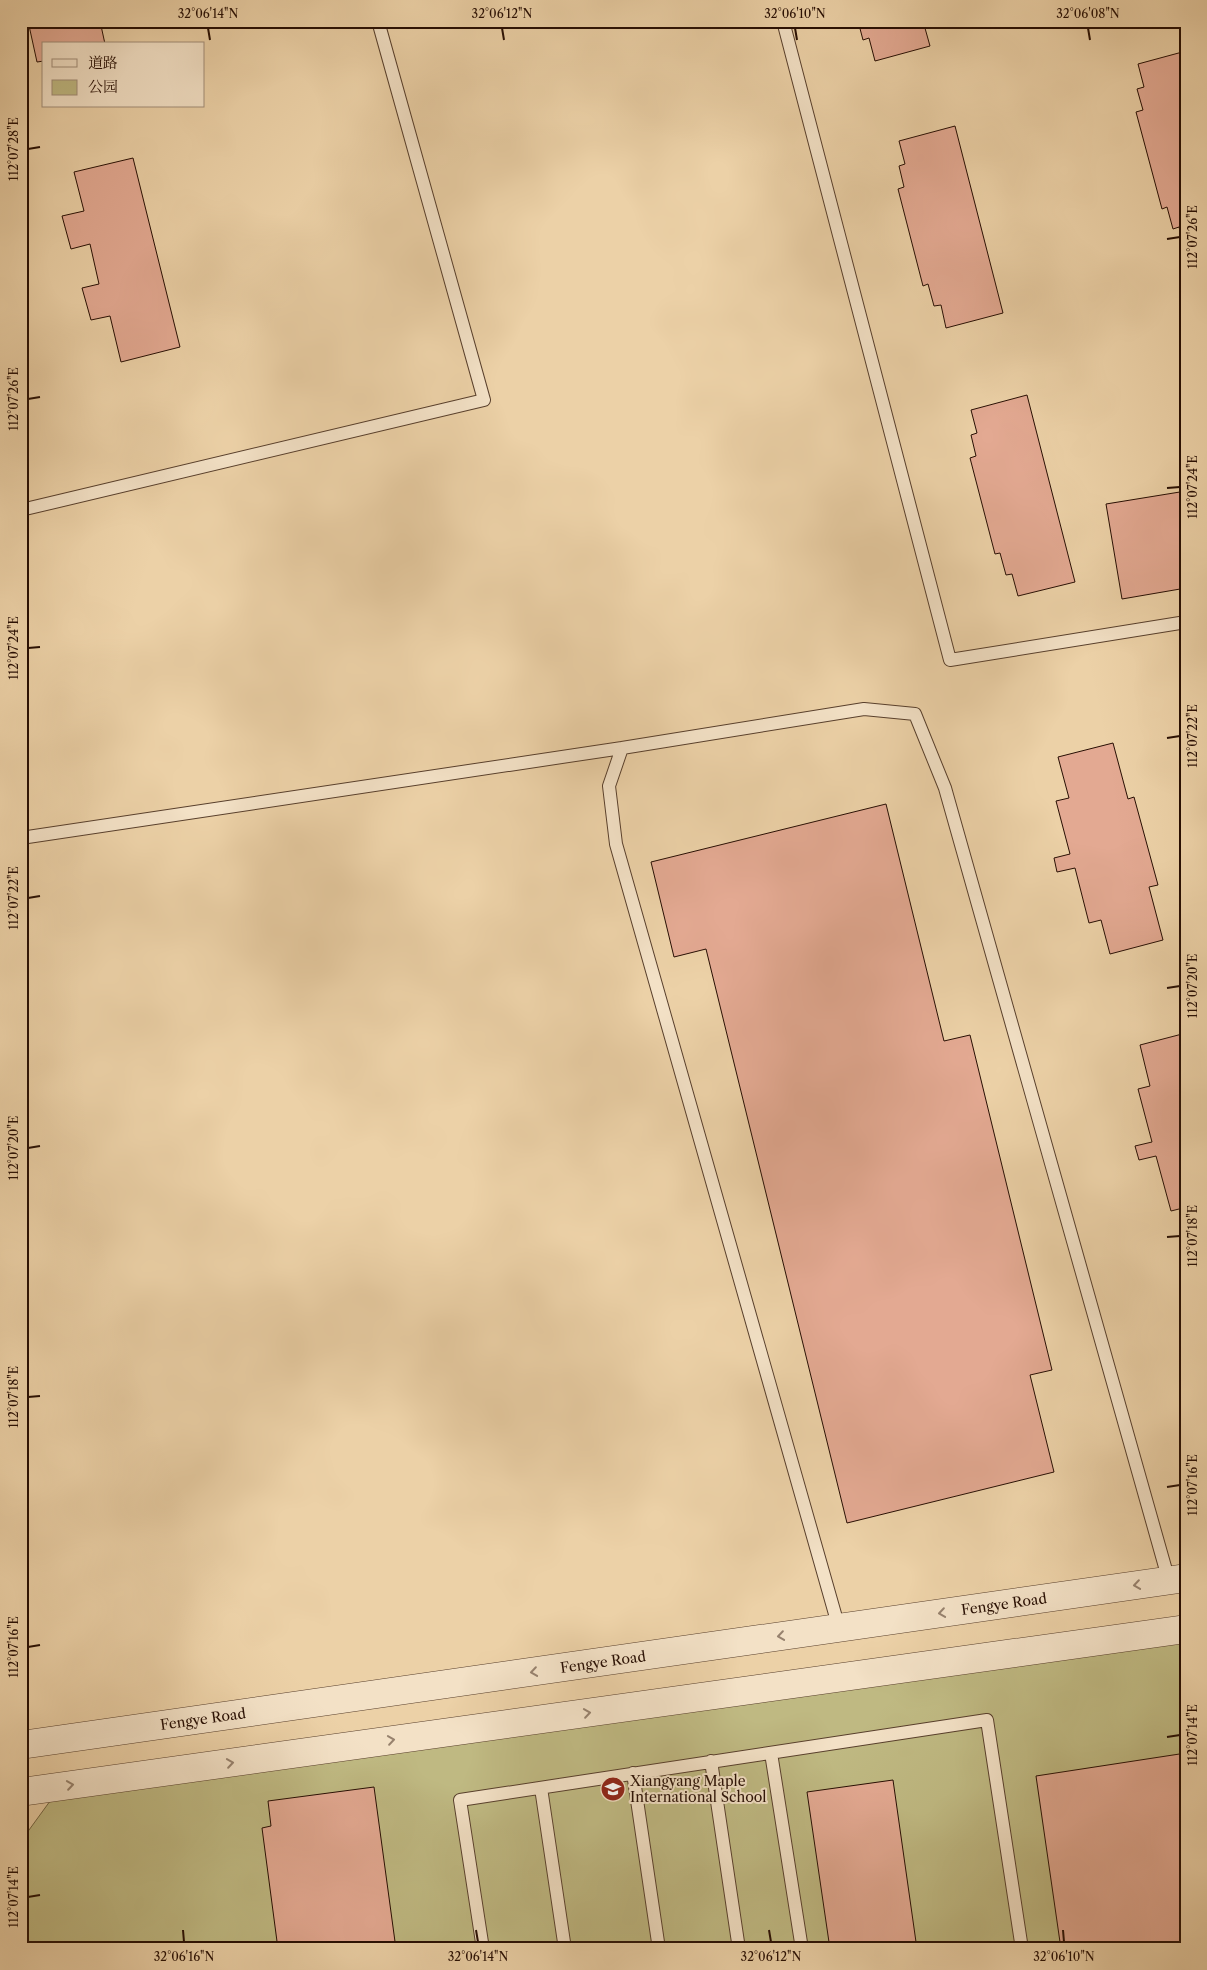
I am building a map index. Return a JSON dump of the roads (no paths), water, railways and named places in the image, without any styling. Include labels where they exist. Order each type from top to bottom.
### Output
[{"type":"street","name":"Fengye Road","points":[[21,1745],[1177,1580]]},
{"type":"street","points":[[21,1792],[1186,1629]]},
{"type":"lane","points":[[21,510],[484,400],[378,21]]},
{"type":"lane","points":[[783,21],[950,660],[1186,622]]},
{"type":"lane","points":[[21,838],[864,710],[915,714],[945,788],[1177,1580]]},
{"type":"lane","points":[[622,748],[609,786],[616,844],[839,1628]]},
{"type":"lane","points":[[483,1949],[460,1800],[987,1720],[1022,1949]]},
{"type":"lane","points":[[771,1752],[802,1949]]},
{"type":"lane","points":[[711,1761],[740,1949]]},
{"type":"lane","points":[[633,1773],[659,1949]]},
{"type":"lane","points":[[541,1788],[566,1949]]},
{"type":"place","name":"Xiangyang Maple International School","points":[[613,1789]]}]
